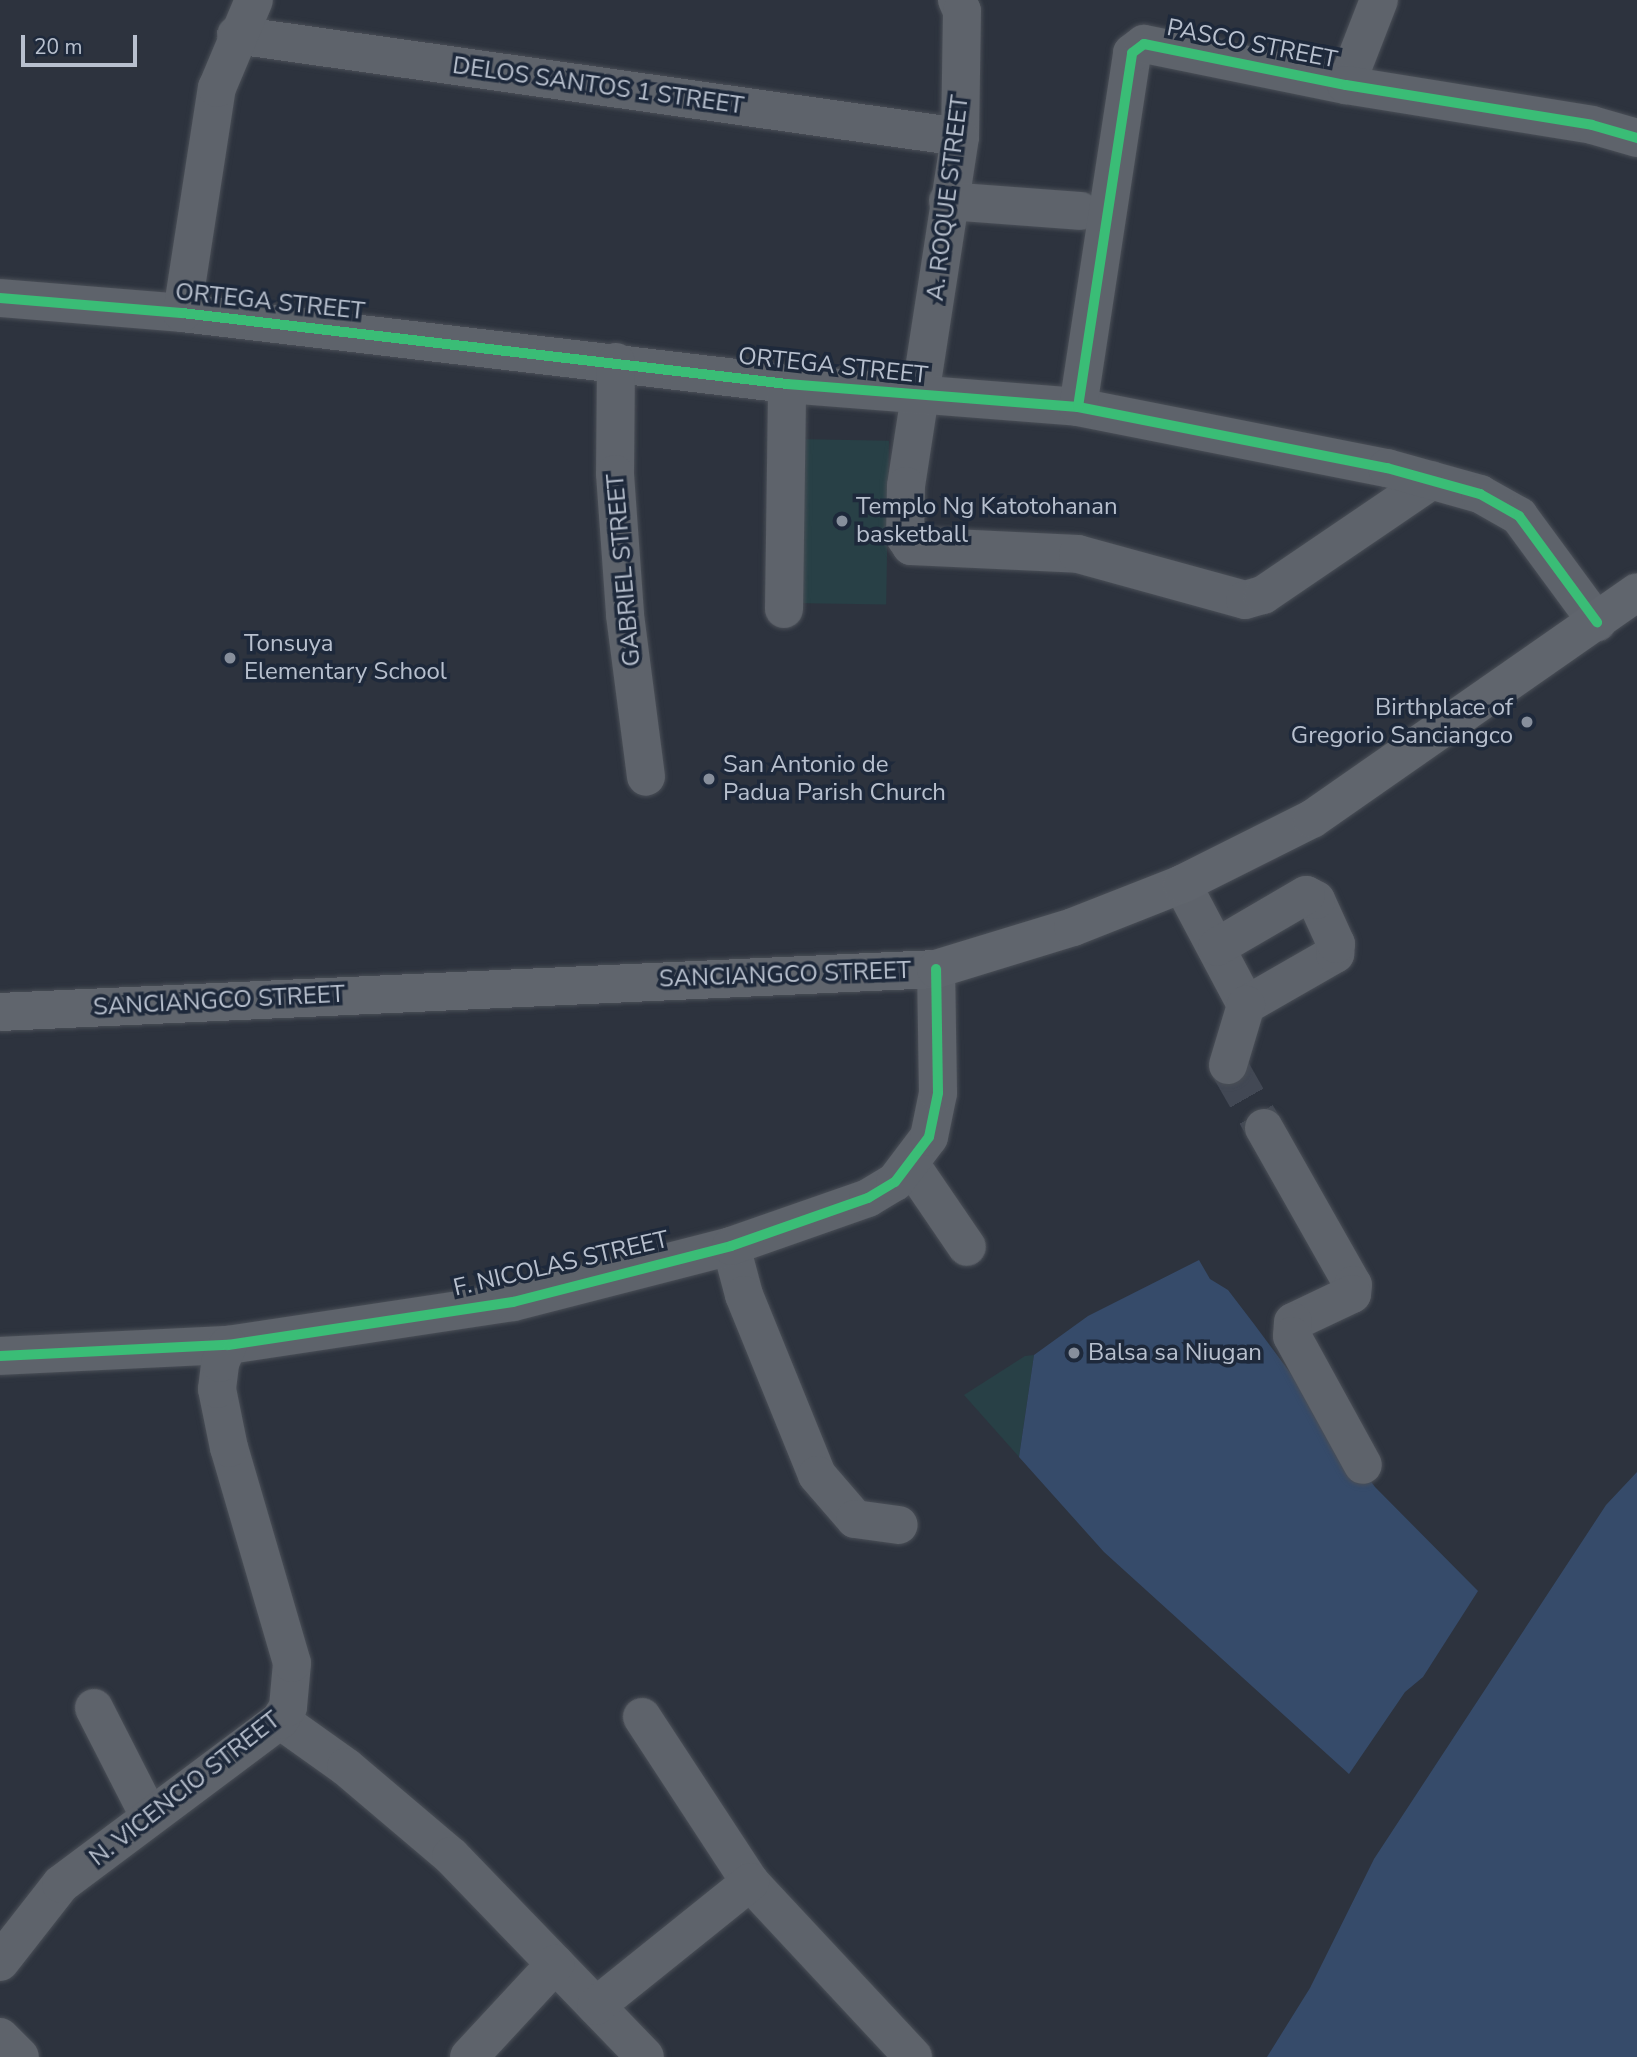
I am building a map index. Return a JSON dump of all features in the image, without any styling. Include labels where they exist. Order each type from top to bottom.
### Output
[{"type":"main road","name":"SANCIANGCO STREET","points":[[0,1012],[936,969],[1073,928],[1182,884],[1312,820],[1637,592]]},
{"type":"street","points":[[182,313],[217,88],[236,35],[254,0]]},
{"type":"street","name":"A. ROQUE STREET","points":[[957,0],[962,11],[960,137],[948,201],[922,397],[906,486],[905,537],[911,546],[922,549],[1078,554],[1245,600],[1264,596],[1432,480]]},
{"type":"street","points":[[1346,85],[1380,0]]},
{"type":"street","name":"DELOS SANTOS 1 STREET","points":[[236,35],[960,137]]},
{"type":"street","name":"PASCO STREET","points":[[1078,407],[1132,53],[1144,44],[1346,85],[1592,125],[1637,138]]},
{"type":"street","points":[[948,201],[1081,211]]},
{"type":"street","name":"ORTEGA STREET","points":[[0,298],[182,313],[787,384],[922,397],[1078,407],[1432,480],[1480,494],[1519,516],[1597,622]]},
{"type":"street","name":"GABRIEL STREET","points":[[616,362],[615,474],[621,564],[646,777]]},
{"type":"street","points":[[784,609],[787,384]]},
{"type":"street","points":[[1182,884],[1246,1005],[1228,1065]]},
{"type":"street","points":[[1217,947],[1306,895],[1315,900],[1336,944],[1335,954],[1246,1005]]},
{"type":"street","name":"F. NICOLAS STREET","points":[[0,1356],[228,1345],[513,1301],[731,1246],[868,1198],[911,1165],[929,1137],[938,1093],[936,969]]},
{"type":"street","points":[[1264,1128],[1353,1285],[1352,1294],[1293,1322],[1292,1336],[1363,1465]]},
{"type":"street","points":[[911,1165],[967,1247]]},
{"type":"street","points":[[731,1246],[744,1295],[817,1475],[855,1519],[899,1525]]},
{"type":"street","name":"N. VICENCIO STREET","points":[[0,1962],[61,1884],[280,1720],[292,1693],[292,1663],[226,1436],[217,1389],[220,1363],[228,1345]]},
{"type":"street","points":[[94,1707],[149,1816]]},
{"type":"street","points":[[642,1717],[750,1882],[913,2057]]},
{"type":"street","points":[[280,1720],[345,1767],[452,1856],[645,2057]]},
{"type":"street","points":[[596,2006],[750,1882]]},
{"type":"street","points":[[468,2057],[555,1964]]},
{"type":"street","points":[[0,2037],[20,2057]]},
{"type":"green space","name":"Templo Ng Katotohanan basketball","points":[[795,439],[889,441],[886,605],[792,603]]},
{"type":"green space","points":[[1034,1355],[1019,1457],[964,1395],[1025,1356]]},
{"type":"water","points":[[1199,1260],[1210,1279],[1228,1290],[1375,1487],[1478,1591],[1423,1677],[1405,1692],[1349,1774],[1104,1552],[1019,1457],[1034,1355],[1088,1316]]},
{"type":"water","points":[[1637,1472],[1637,2057],[1267,2057],[1310,1988],[1374,1859],[1606,1505]]},
{"type":"tunnel","points":[[1228,1065],[1264,1128]]},
{"type":"cycle path","points":[[1078,407],[1132,53],[1144,44],[1346,85],[1592,125],[1637,138]]},
{"type":"cycle path","points":[[0,298],[182,313],[787,384],[1078,407],[1387,468],[1480,494],[1519,516],[1597,622]]},
{"type":"cycle path","points":[[0,1356],[228,1345],[513,1302],[731,1246],[868,1198],[895,1182],[929,1137],[938,1093],[936,969]]},
{"type":"place","name":"Templo Ng Katotohanan basketball","points":[[842,521]]},
{"type":"place","name":"Tonsuya Elementary School","points":[[230,658]]},
{"type":"place","name":"Birthplace of Gregorio Sanciangco","points":[[1527,722]]},
{"type":"place","name":"San Antonio de Padua Parish Church","points":[[709,779]]},
{"type":"place","name":"Balsa sa Niugan","points":[[1074,1353]]}]
